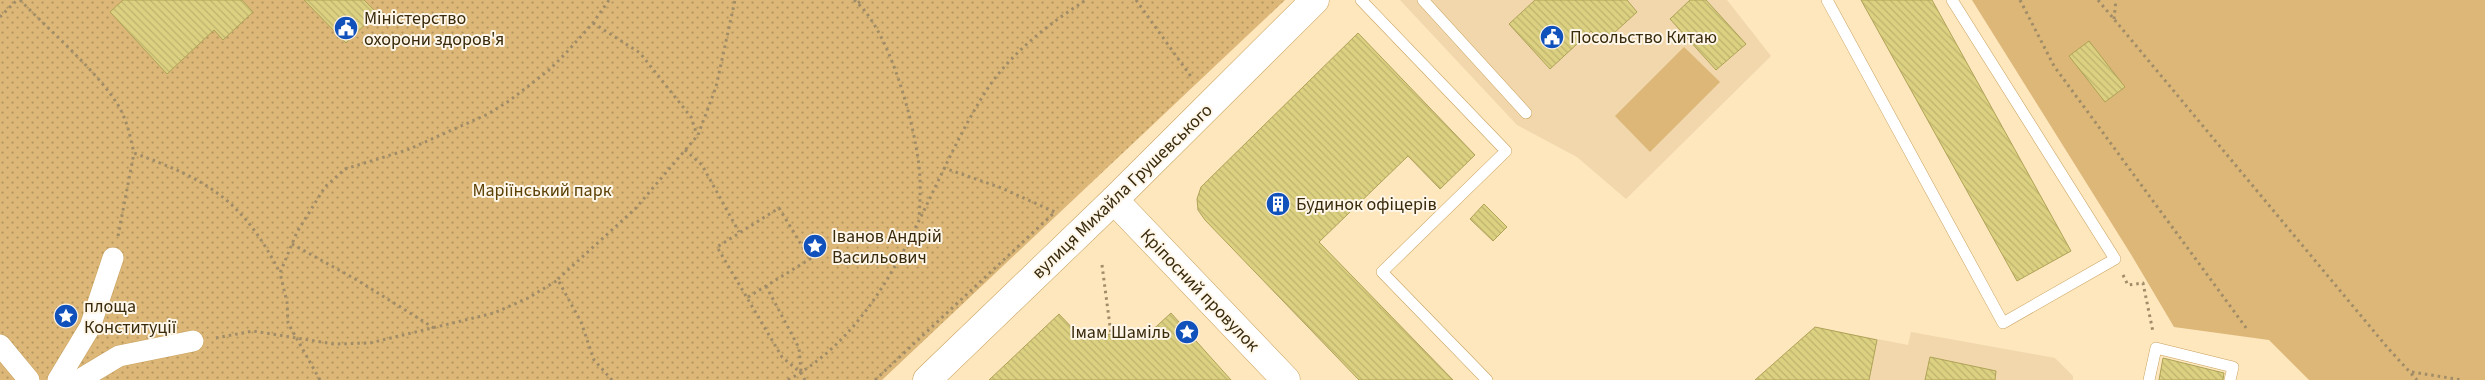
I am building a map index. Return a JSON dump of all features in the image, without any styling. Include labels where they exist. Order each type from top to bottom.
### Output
[{"type":"main road","name":"вулиця Михайла Грушевського","points":[[927,380],[1114,200],[1315,0]]},
{"type":"main road","name":"Кріпосний провулок","points":[[1114,200],[1286,380]]},
{"type":"street","points":[[58,380],[90,327],[113,258]]},
{"type":"street","points":[[79,380],[120,356],[193,341]]},
{"type":"street","points":[[0,345],[29,380]]},
{"type":"lane","points":[[1361,0],[1506,151],[1382,272],[1487,380]]},
{"type":"lane","points":[[1423,0],[1526,113]]},
{"type":"lane","points":[[1827,0],[2003,323],[2115,259],[1952,0]]},
{"type":"lane","points":[[2149,380],[2156,348],[2233,367],[2230,380]]},
{"type":"path","points":[[0,17],[18,0],[90,72],[118,105],[130,134],[134,153],[127,198],[113,258]]},
{"type":"path","points":[[280,273],[292,244],[325,187],[345,169],[407,150],[488,114],[549,70],[593,23],[609,0]]},
{"type":"path","points":[[193,341],[252,331],[278,334],[296,340],[352,345],[370,343],[468,321],[511,307],[558,280],[635,209],[698,135],[716,87],[735,0]]},
{"type":"path","points":[[854,0],[883,40],[907,108],[919,164],[921,191],[919,221]]},
{"type":"path","points":[[858,3],[862,0]]},
{"type":"path","points":[[788,380],[801,373],[838,343],[856,325],[892,271],[919,221],[944,168],[989,87],[1041,32],[1086,0]]},
{"type":"path","points":[[1136,0],[1192,78]]},
{"type":"path","points":[[2020,0],[2054,66],[2247,329]]},
{"type":"path","points":[[2098,0],[2387,347],[2412,372],[2417,380]]},
{"type":"path","points":[[2114,19],[2116,0]]},
{"type":"path","points":[[593,23],[640,53],[690,117],[698,135]]},
{"type":"path","points":[[685,150],[702,165],[739,232]]},
{"type":"path","points":[[134,153],[186,173],[205,183],[224,197],[241,214],[260,238],[280,273],[287,302],[288,323],[320,380]]},
{"type":"path","points":[[875,380],[1055,212],[999,187],[944,168]]},
{"type":"path","points":[[748,297],[810,259],[778,208],[716,247],[748,297],[782,357],[801,373],[805,380]]},
{"type":"path","points":[[292,244],[357,280],[434,328]]},
{"type":"path","points":[[2115,259],[2128,285],[2143,283],[2156,348]]},
{"type":"path","points":[[1102,265],[1111,334]]},
{"type":"path","points":[[558,280],[581,322],[594,360],[612,380]]},
{"type":"path","points":[[766,286],[799,348],[801,373]]},
{"type":"path","points":[[2412,372],[2462,380]]},
{"type":"shaded area","points":[[1400,0],[1727,0],[1771,56],[1626,199],[1577,157],[1517,125]]},
{"type":"shaded area","points":[[1815,327],[1908,345],[1911,332],[2055,358],[2073,376],[2073,380],[1755,380]]},
{"type":"green space","name":"Маріїнський парк","points":[[0,0],[1285,0],[882,380],[0,380]]},
{"type":"green space","points":[[1972,0],[2485,0],[2485,380],[2309,380],[2269,340],[2174,327],[2132,256]]},
{"type":"green space","points":[[1684,47],[1720,82],[1650,152],[1615,116]]},
{"type":"building","points":[[123,0],[242,0],[253,12],[223,40],[214,30],[167,74],[110,12]]},
{"type":"building","name":"Міністерство охорони здоров'я","points":[[304,0],[364,0],[377,13],[346,43]]},
{"type":"building","name":"Посольство Китаю","points":[[1535,0],[1627,0],[1637,12],[1603,43],[1591,31],[1550,69],[1509,24]]},
{"type":"building","points":[[1690,0],[1706,0],[1746,44],[1716,70],[1670,19]]},
{"type":"building","points":[[1861,0],[1932,0],[2071,251],[2017,281]]},
{"type":"building","name":"Будинок офіцерів","points":[[1358,33],[1475,155],[1440,189],[1408,156],[1319,242],[1453,380],[1359,380],[1205,220],[1198,210],[1197,199],[1201,187]]},
{"type":"building","points":[[2089,41],[2125,87],[2105,102],[2069,56]]},
{"type":"building","points":[[1484,204],[1507,227],[1493,241],[1470,219]]},
{"type":"building","points":[[1171,313],[1231,380],[989,380],[1059,314],[1077,333],[1146,336]]},
{"type":"building","points":[[1815,327],[1877,340],[1869,380],[1755,380]]},
{"type":"building","points":[[1930,357],[1996,371],[1995,380],[1925,380]]},
{"type":"building","points":[[2163,358],[2224,373],[2223,380],[2159,380]]},
{"type":"place","name":"Міністерство охорони здоров'я","points":[[346,28]]},
{"type":"place","name":"Посольство Китаю","points":[[1552,37]]},
{"type":"place","name":"Будинок офіцерів","points":[[1278,204]]},
{"type":"place","name":"Іванов Андрій Васильович","points":[[815,246]]},
{"type":"place","name":"площа Конституції","points":[[66,316]]},
{"type":"place","name":"Імам Шаміль","points":[[1187,332]]}]
